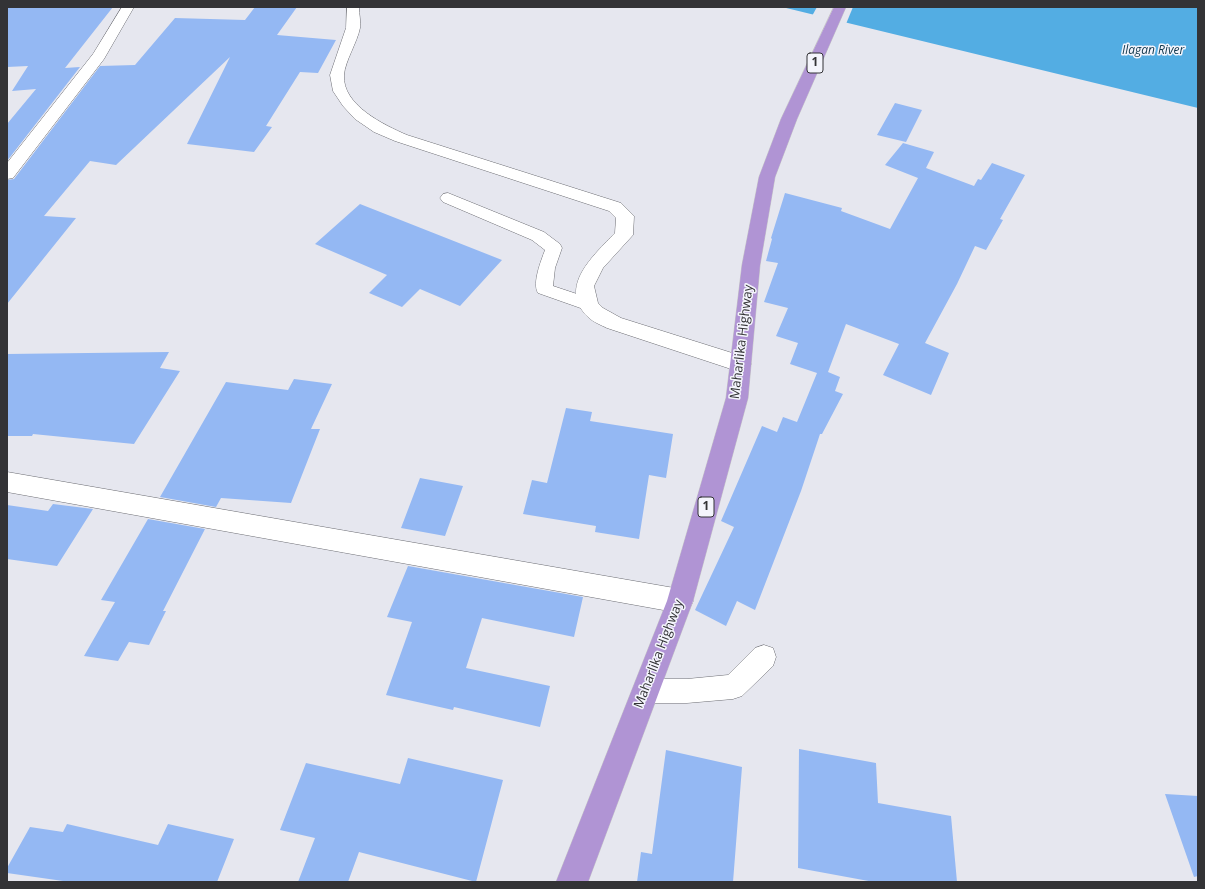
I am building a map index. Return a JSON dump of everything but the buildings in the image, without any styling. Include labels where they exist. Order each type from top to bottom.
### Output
[{"type":"highway","name":"Maharlika Highway","points":[[572,882],[680,601],[737,398],[751,265],[767,177],[789,119],[840,7]]},
{"type":"street","points":[[7,174],[99,56],[128,7]]},
{"type":"street","points":[[353,7],[353,28],[337,75],[340,91],[348,103],[360,116],[379,129],[401,138],[589,197],[615,207],[626,216],[624,235],[596,264],[585,286],[589,305],[596,314],[614,323],[741,364]]},
{"type":"street","points":[[7,482],[680,601]]},
{"type":"lane","points":[[448,198],[538,236],[554,248],[547,268],[544,289],[589,305]]},
{"type":"lane","points":[[646,691],[687,691],[733,687],[764,657]]},
{"type":"water","name":"Ilagan River","points":[[782,7],[1198,7],[1198,108]]},
{"type":"pier","points":[[817,7],[853,7],[846,24],[812,16]]}]
